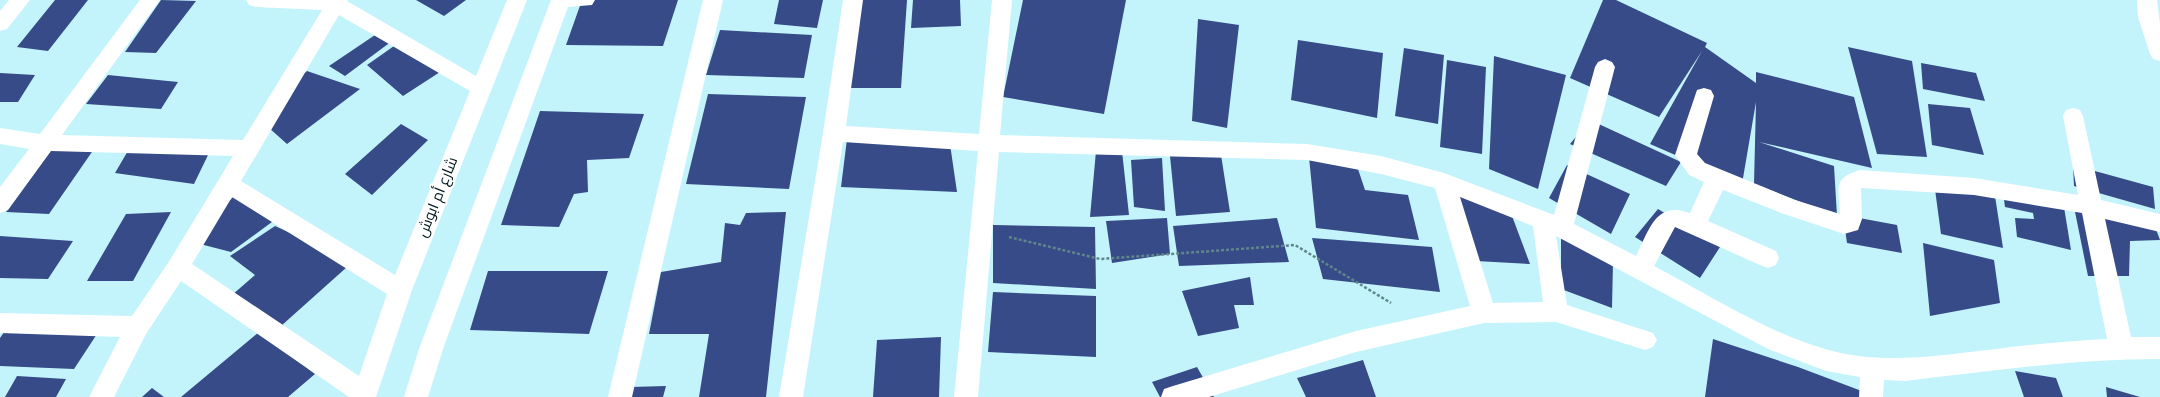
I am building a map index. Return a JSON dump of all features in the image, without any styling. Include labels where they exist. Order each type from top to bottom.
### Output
[{"type":"street","points":[[0,24],[20,0]]},
{"type":"street","points":[[0,204],[150,0]]},
{"type":"street","points":[[256,0],[337,2],[481,88]]},
{"type":"street","name":"شارع أم ابوش","points":[[365,395],[400,290],[517,0]]},
{"type":"street","points":[[416,397],[431,349],[561,0],[585,0]]},
{"type":"street","points":[[620,397],[713,0]]},
{"type":"street","points":[[791,397],[834,133],[853,0]]},
{"type":"street","points":[[966,397],[1002,0]]},
{"type":"street","points":[[101,397],[138,327],[178,267],[248,148],[337,2]]},
{"type":"street","points":[[2152,12],[2160,54]]},
{"type":"street","points":[[1556,312],[1553,224],[1605,67]]},
{"type":"street","points":[[1704,96],[1686,155],[1697,169],[1789,207],[1844,225],[1850,224],[1851,219],[1850,184],[1853,180],[1860,179],[1906,179],[1956,184],[2090,205],[2160,223]]},
{"type":"street","points":[[2073,116],[2090,205],[2121,348]]},
{"type":"street","points":[[834,133],[989,144],[1307,152],[1381,165],[1444,182],[1553,224],[1776,342],[1826,360],[1873,369],[1912,370],[2018,356],[2121,348],[2160,348]]},
{"type":"street","points":[[0,136],[46,143],[248,148]]},
{"type":"street","points":[[1695,225],[1717,178]]},
{"type":"street","points":[[1444,182],[1484,313]]},
{"type":"street","points":[[227,183],[400,290]]},
{"type":"street","points":[[1641,270],[1665,222],[1672,218],[1681,219],[1768,258]]},
{"type":"street","points":[[178,267],[365,395]]},
{"type":"street","points":[[1173,397],[1315,354],[1384,335],[1429,327],[1484,313],[1556,312],[1645,340]]},
{"type":"street","points":[[0,323],[138,327]]},
{"type":"street","points":[[1871,397],[1873,369]]},
{"type":"path","points":[[981,231],[1100,259],[1295,245],[1429,327]]},
{"type":"building","points":[[55,0],[88,0],[48,51],[17,47]]},
{"type":"building","points":[[161,0],[196,1],[156,53],[125,52]]},
{"type":"building","points":[[416,0],[466,0],[444,16]]},
{"type":"building","points":[[582,0],[678,0],[663,46],[566,45]]},
{"type":"building","points":[[779,0],[823,0],[817,28],[774,24]]},
{"type":"building","points":[[858,0],[907,0],[901,88],[847,88]]},
{"type":"building","points":[[913,0],[960,0],[961,26],[911,28]]},
{"type":"building","points":[[1023,0],[1126,0],[1104,114],[1003,97]]},
{"type":"building","points":[[1603,0],[1616,0],[1707,43],[1705,47],[1756,83],[1756,72],[1854,97],[1872,168],[1759,142],[1834,166],[1837,216],[1754,184],[1756,102],[1742,184],[1650,144],[1702,51],[1659,117],[1570,78]]},
{"type":"building","points":[[1198,19],[1239,25],[1227,128],[1192,121]]},
{"type":"building","points":[[720,30],[812,35],[804,78],[706,75]]},
{"type":"building","points":[[375,35],[392,41],[345,76],[329,66]]},
{"type":"building","points":[[1298,40],[1383,53],[1377,118],[1291,100]]},
{"type":"building","points":[[394,46],[440,72],[403,96],[367,65]]},
{"type":"building","points":[[1848,47],[1912,61],[1927,157],[1877,154]]},
{"type":"building","points":[[1404,48],[1444,55],[1438,124],[1395,116]]},
{"type":"building","points":[[1494,56],[1566,75],[1538,189],[1489,169]]},
{"type":"building","points":[[1447,60],[1486,67],[1482,154],[1440,147]]},
{"type":"building","points":[[1921,63],[1976,73],[1985,101],[1923,89]]},
{"type":"building","points":[[307,71],[360,89],[287,144],[268,127],[297,79]]},
{"type":"building","points":[[0,73],[35,75],[18,102],[0,102]]},
{"type":"building","points":[[108,75],[178,82],[161,109],[86,104]]},
{"type":"building","points":[[708,94],[806,97],[789,189],[686,184]]},
{"type":"building","points":[[1928,104],[1970,108],[1984,155],[1932,145]]},
{"type":"building","points":[[540,111],[644,114],[629,158],[587,160],[588,192],[574,194],[559,227],[501,225]]},
{"type":"building","points":[[1590,120],[1681,162],[1666,186],[1570,144]]},
{"type":"building","points":[[401,124],[428,140],[372,195],[345,174]]},
{"type":"building","points":[[847,139],[950,144],[957,192],[841,187]]},
{"type":"building","points":[[94,149],[49,214],[6,212],[51,150]]},
{"type":"building","points":[[129,149],[209,153],[194,184],[115,173]]},
{"type":"building","points":[[1096,151],[1122,151],[1129,215],[1090,217]]},
{"type":"building","points":[[1221,155],[1230,212],[1176,216],[1170,156]]},
{"type":"building","points":[[1309,157],[1357,166],[1365,190],[1408,195],[1419,240],[1316,228]]},
{"type":"building","points":[[1162,158],[1165,211],[1134,207],[1131,160]]},
{"type":"building","points":[[1567,165],[1630,194],[1611,234],[1549,198]]},
{"type":"building","points":[[2073,165],[2153,187],[2155,209],[2074,186]]},
{"type":"building","points":[[1934,182],[1995,196],[2003,248],[1941,234]]},
{"type":"building","points":[[1452,192],[1512,216],[1530,264],[1476,261]]},
{"type":"building","points":[[2003,192],[2064,207],[2071,250],[2017,237],[2015,218],[2034,219],[2033,213],[2005,207]]},
{"type":"building","points":[[233,197],[276,219],[231,252],[200,244],[208,223]]},
{"type":"building","points":[[2073,202],[2153,221],[2160,240],[2130,241],[2129,276],[2088,276]]},
{"type":"building","points":[[1658,209],[1720,247],[1700,278],[1635,237]]},
{"type":"building","points":[[171,212],[133,281],[87,281],[126,214]]},
{"type":"building","points":[[786,212],[766,397],[699,397],[709,334],[649,334],[661,272],[721,262],[725,223],[740,225],[746,213]]},
{"type":"building","points":[[1843,215],[1897,225],[1902,253],[1847,243]]},
{"type":"building","points":[[1167,218],[1170,254],[1112,263],[1106,221]]},
{"type":"building","points":[[1277,218],[1289,262],[1179,266],[1173,226]]},
{"type":"building","points":[[993,225],[1095,227],[1096,289],[993,283]]},
{"type":"building","points":[[275,226],[299,237],[347,267],[281,326],[232,295],[255,275],[230,256]]},
{"type":"building","points":[[1561,235],[1613,262],[1612,308],[1561,289]]},
{"type":"building","points":[[0,236],[73,241],[48,279],[0,278]]},
{"type":"building","points":[[1312,238],[1432,247],[1440,292],[1323,279]]},
{"type":"building","points":[[1923,243],[1994,260],[2000,303],[1930,316]]},
{"type":"building","points":[[488,271],[608,271],[589,334],[470,330]]},
{"type":"building","points":[[1250,277],[1254,305],[1234,305],[1239,328],[1198,336],[1182,291]]},
{"type":"building","points":[[993,292],[1096,296],[1096,357],[988,352]]},
{"type":"building","points":[[7,328],[97,334],[74,369],[0,366],[0,338]]},
{"type":"building","points":[[259,332],[315,374],[288,397],[181,397]]},
{"type":"building","points":[[941,337],[939,397],[873,397],[877,340]]},
{"type":"building","points":[[1713,339],[1798,367],[1867,393],[1866,397],[1705,397]]},
{"type":"building","points":[[1363,360],[1376,397],[1306,397],[1297,378]]},
{"type":"building","points":[[1197,367],[1214,397],[1160,397],[1152,382]]},
{"type":"building","points":[[2015,371],[2056,378],[2063,397],[2024,397]]},
{"type":"building","points":[[17,376],[66,379],[56,397],[5,397]]},
{"type":"building","points":[[666,386],[663,397],[628,397],[631,387]]},
{"type":"building","points":[[2106,387],[2140,397],[2107,397]]},
{"type":"building","points":[[152,388],[164,397],[142,397]]}]
